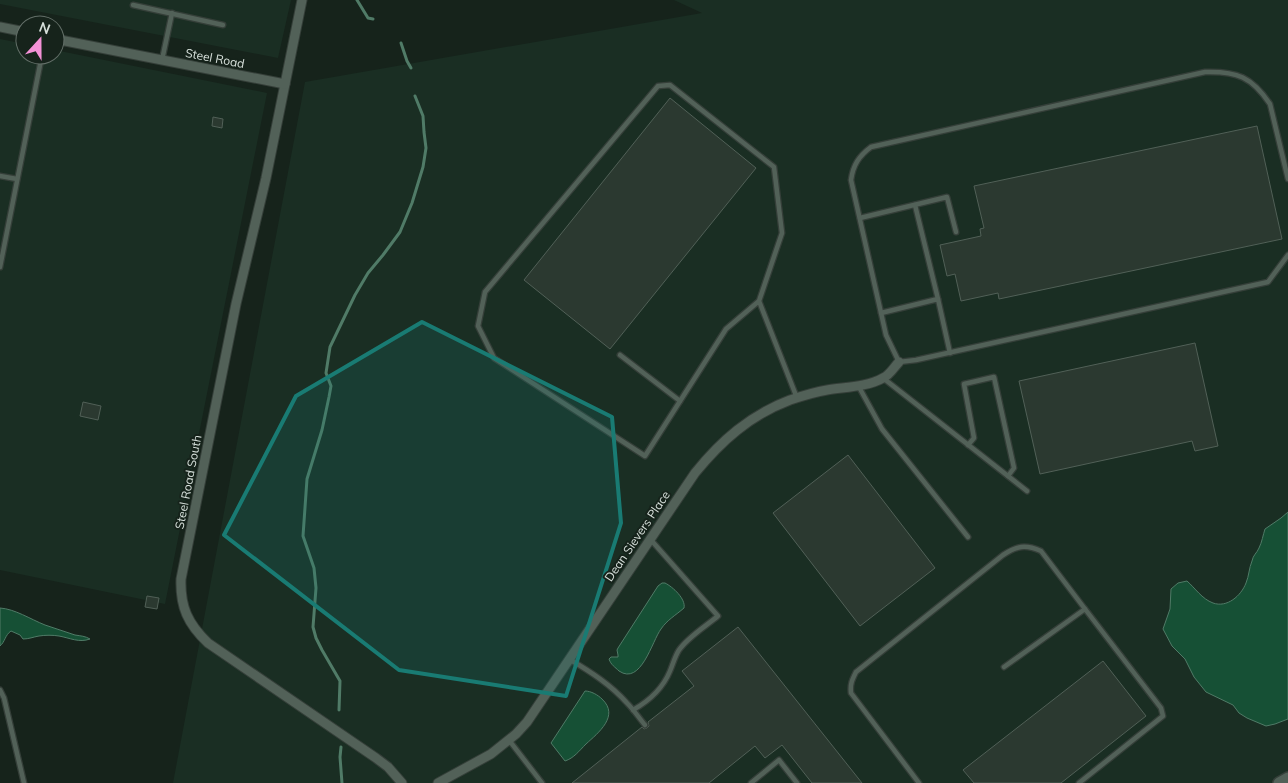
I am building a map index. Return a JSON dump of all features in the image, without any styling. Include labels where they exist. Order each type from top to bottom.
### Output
[{"type":"street","points":[[286,84],[302,0]]},
{"type":"street","points":[[0,27],[15,30]]},
{"type":"street","name":"Steel Road","points":[[65,40],[286,84]]},
{"type":"street","name":"Steel Road South","points":[[286,84],[236,304],[199,488],[181,579],[182,602],[192,626],[208,643],[376,758],[388,767],[402,783]]},
{"type":"street","name":"Dean Sievers Place","points":[[438,783],[491,754],[527,722],[694,474],[712,452],[733,433],[772,408],[825,390],[858,385],[883,378],[899,362]]},
{"type":"street","points":[[1279,783],[1288,778]]},
{"type":"lane","points":[[132,5],[223,25]]},
{"type":"lane","points":[[162,60],[172,14]]},
{"type":"lane","points":[[0,267],[40,65]]},
{"type":"lane","points":[[1288,179],[1270,104],[1264,94],[1237,74],[1222,71],[1205,72],[871,147],[858,157],[852,173],[886,335],[899,362],[950,353],[1268,282],[1288,256]]},
{"type":"lane","points":[[670,85],[774,166],[782,233],[759,300],[726,329],[645,456],[494,358],[478,326],[485,292],[658,86],[670,85]]},
{"type":"lane","points":[[0,176],[18,179]]},
{"type":"lane","points":[[860,218],[947,197],[956,232]]},
{"type":"lane","points":[[915,205],[950,353]]},
{"type":"lane","points":[[759,300],[797,398]]},
{"type":"lane","points":[[882,313],[938,300]]},
{"type":"lane","points":[[620,355],[680,402]]},
{"type":"lane","points":[[968,445],[974,438],[964,384],[994,377],[1014,468],[1008,476]]},
{"type":"lane","points":[[883,378],[1027,491]]},
{"type":"lane","points":[[858,385],[882,428],[968,537]]},
{"type":"lane","points":[[633,710],[659,690],[668,676],[681,647],[718,616],[650,539]]},
{"type":"lane","points":[[918,783],[851,693],[851,680],[856,672],[1002,556],[1014,548],[1031,547],[1041,551],[1162,708],[1163,716],[1079,783]]},
{"type":"lane","points":[[1004,667],[1085,609]]},
{"type":"lane","points":[[570,659],[602,680],[620,695],[645,725]]},
{"type":"lane","points":[[0,690],[4,698],[24,783]]},
{"type":"lane","points":[[509,740],[542,783]]},
{"type":"lane","points":[[750,783],[779,760],[797,783]]},
{"type":"highlighted area","points":[[422,322],[612,417],[621,523],[566,696],[399,670],[224,535],[296,396]]},
{"type":"shaded area","points":[[0,0],[291,0],[278,58],[65,17],[65,15],[0,4]]},
{"type":"shaded area","points":[[674,0],[1288,0],[1288,783],[173,783],[305,82],[702,13]]},
{"type":"shaded area","points":[[0,39],[15,42],[15,65],[65,65],[65,52],[267,93],[165,604],[0,570]]},
{"type":"shaded area","points":[[1288,512],[1288,719],[1266,726],[1247,718],[1239,713],[1233,705],[1206,692],[1194,677],[1185,659],[1172,646],[1163,629],[1170,609],[1171,589],[1178,583],[1187,581],[1202,596],[1213,603],[1223,604],[1233,600],[1244,588],[1265,529]]},
{"type":"shaded area","points":[[662,583],[675,590],[683,601],[684,608],[663,626],[640,667],[634,672],[627,674],[619,671],[609,659],[611,657],[618,657],[618,648],[658,586]]},
{"type":"shaded area","points":[[0,608],[11,610],[45,625],[90,639],[78,640],[49,635],[23,639],[20,635],[11,631],[0,646]]},
{"type":"shaded area","points":[[585,691],[602,699],[607,705],[608,718],[596,735],[574,756],[565,761],[551,743]]},
{"type":"building","points":[[670,98],[756,168],[610,349],[524,280]]},
{"type":"building","points":[[213,117],[223,119],[222,128],[212,126]]},
{"type":"building","points":[[1257,126],[1282,239],[999,299],[998,293],[961,301],[955,274],[947,276],[940,245],[981,236],[980,229],[984,228],[974,186]]},
{"type":"building","points":[[1195,343],[1218,446],[1195,451],[1192,441],[1040,474],[1019,381]]},
{"type":"building","points":[[83,402],[101,406],[98,420],[80,416]]},
{"type":"building","points":[[848,455],[935,568],[860,626],[773,513]]},
{"type":"building","points":[[147,596],[159,598],[157,609],[145,607]]},
{"type":"building","points":[[738,627],[862,783],[812,783],[782,745],[765,758],[755,746],[709,783],[572,783],[642,727],[644,729],[647,728],[649,726],[648,722],[694,686],[682,671]]},
{"type":"building","points":[[1103,661],[1146,716],[1061,783],[974,783],[963,770]]},
{"type":"waterway","points":[[357,0],[368,18],[373,19]]},
{"type":"waterway","points":[[401,43],[411,68]]},
{"type":"waterway","points":[[339,710],[340,681],[322,650],[313,627],[316,588],[314,568],[303,536],[307,479],[322,430],[331,386],[326,373],[330,347],[355,295],[368,273],[400,232],[412,203],[423,167],[426,148],[423,116],[415,96]]},
{"type":"waterway","points":[[341,747],[342,783]]}]
